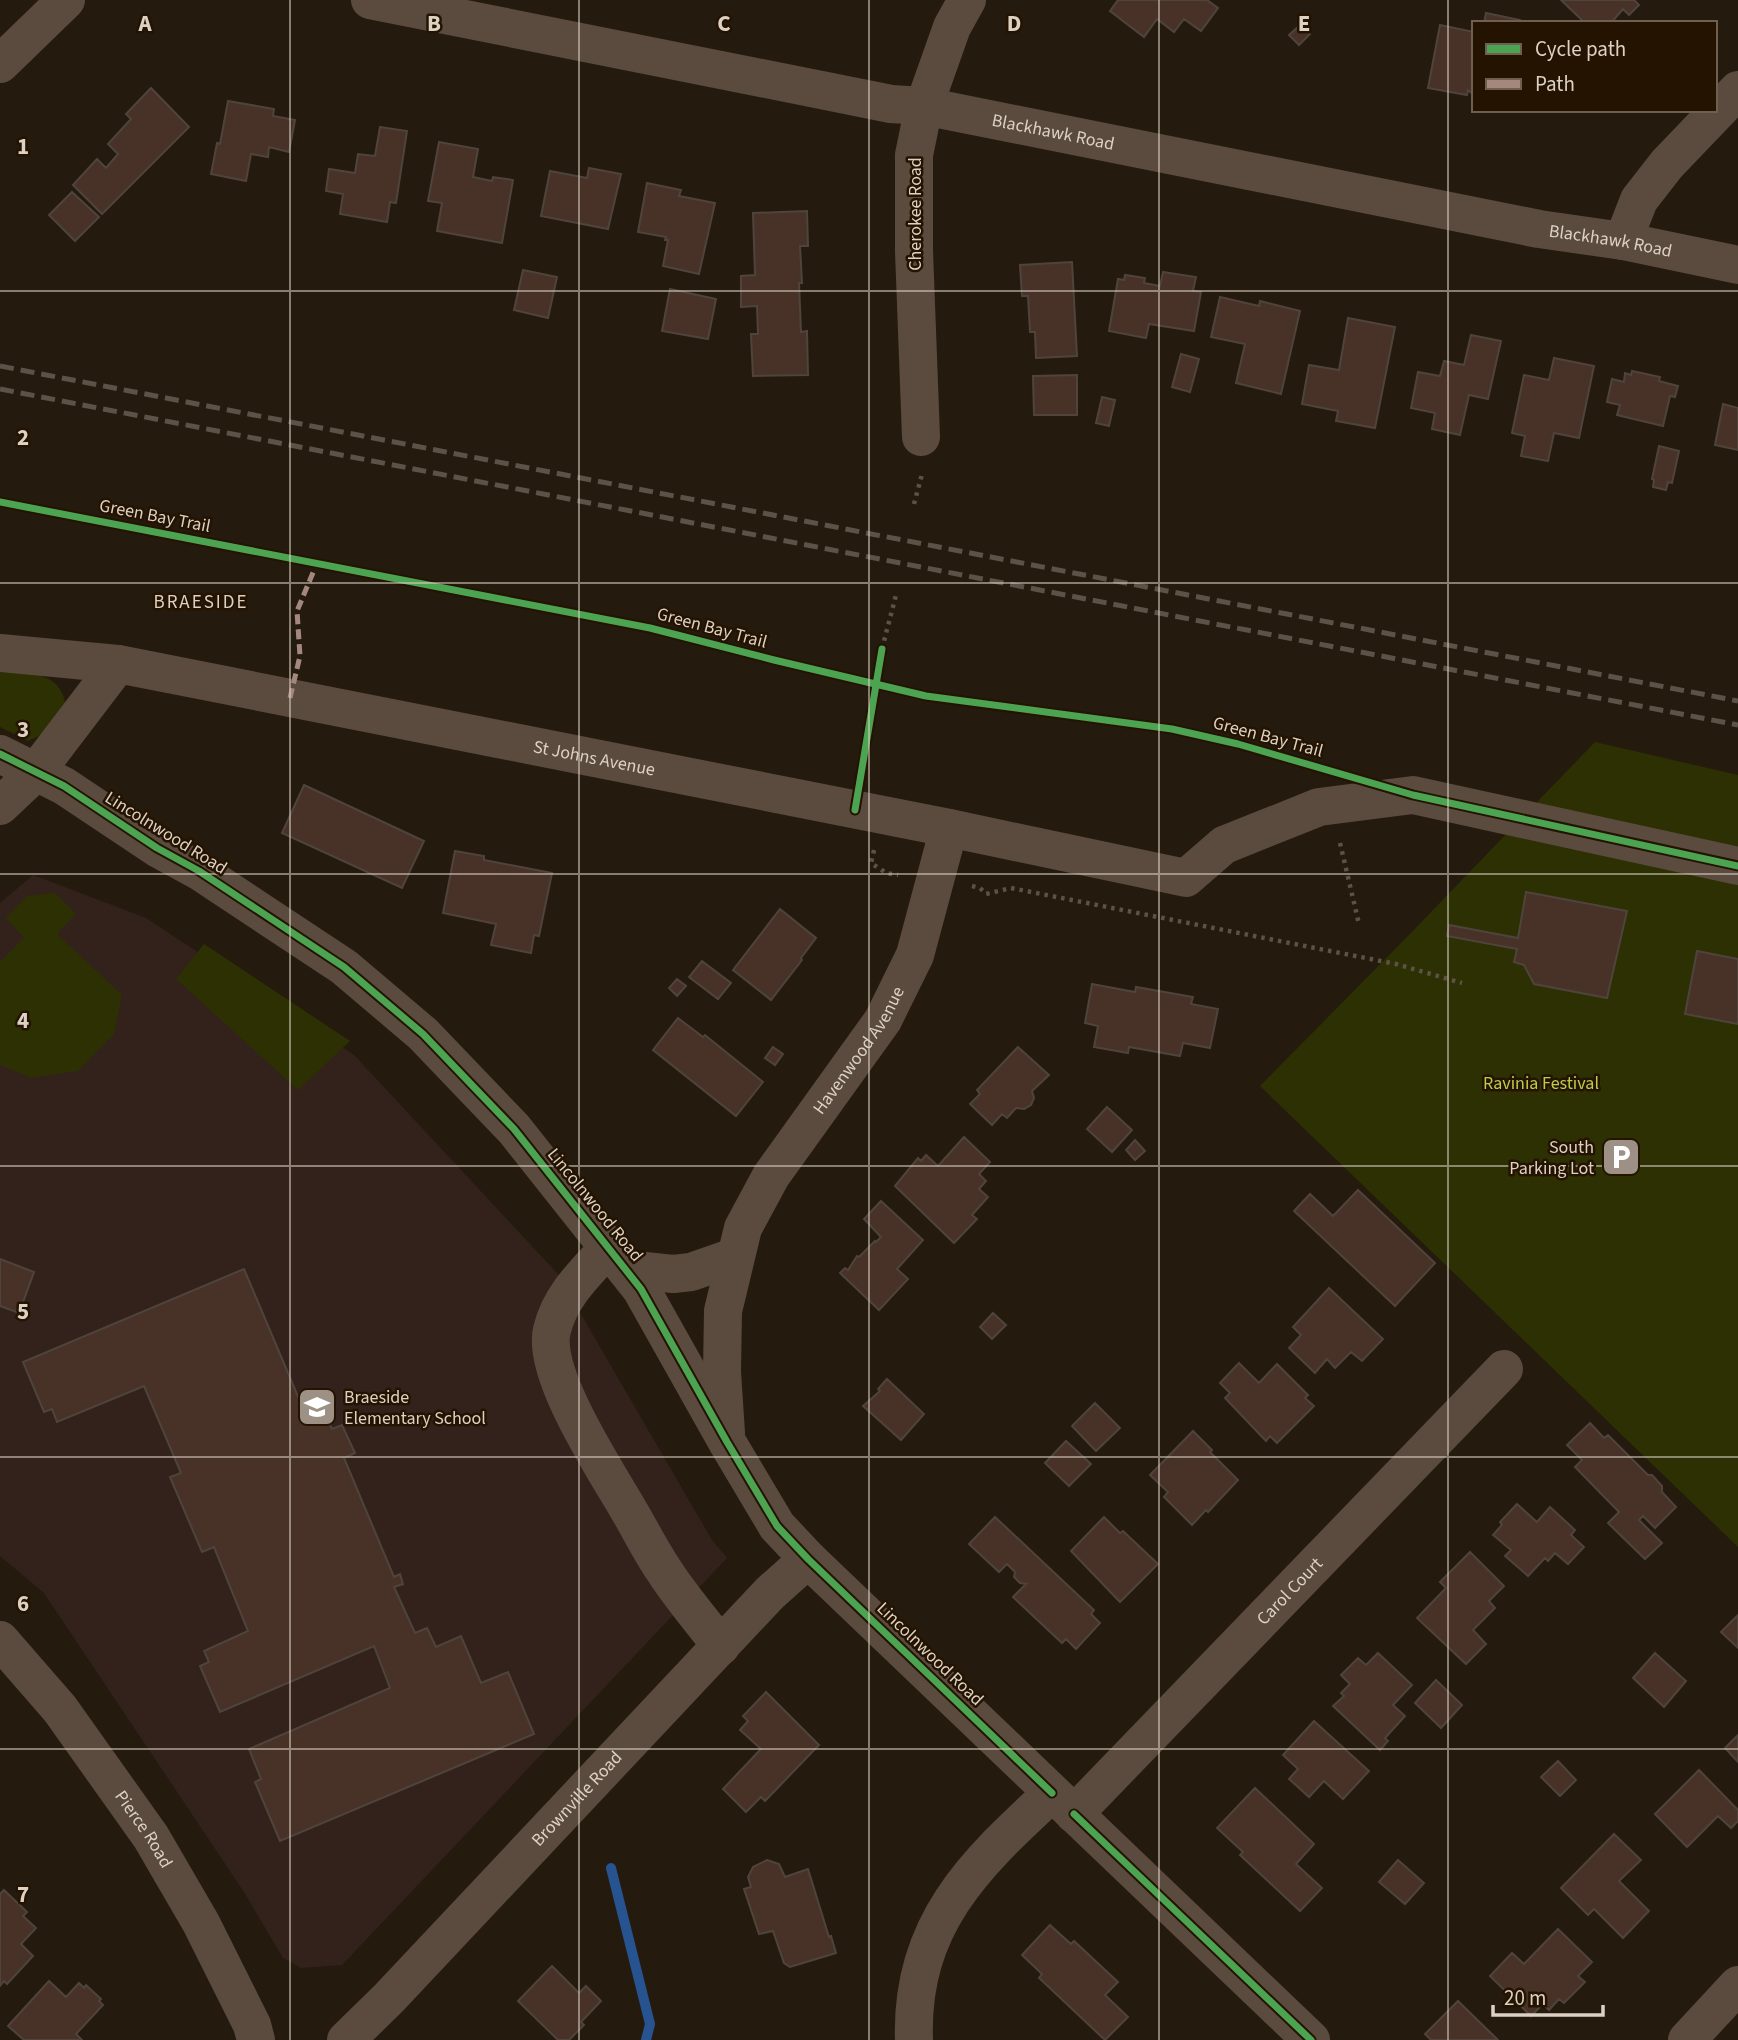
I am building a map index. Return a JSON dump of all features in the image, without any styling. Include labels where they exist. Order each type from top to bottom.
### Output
[{"type":"street","name":"Blackhawk Road","points":[[370,0],[891,104],[924,106],[1539,229],[1623,241],[1738,265]]},
{"type":"street","name":"Cherokee Road","points":[[921,438],[914,251],[914,167],[924,106],[952,27],[967,0]]},
{"type":"street","points":[[0,64],[69,1]]},
{"type":"street","points":[[1717,112],[1738,90]]},
{"type":"street","points":[[1623,241],[1639,200],[1667,164],[1717,112]]},
{"type":"street","name":"St Johns Avenue","points":[[0,653],[118,664],[949,828],[1186,878],[1224,845],[1319,807],[1331,807]]},
{"type":"street","points":[[0,806],[35,773],[118,664]]},
{"type":"street","name":"Lincolnwood Road","points":[[0,754],[64,786],[157,848],[199,871],[344,967],[423,1034],[514,1129],[641,1289],[777,1526],[808,1559],[1311,2040]]},
{"type":"street","points":[[1331,807],[1413,795],[1738,866]]},
{"type":"street","name":"Havenwood Avenue","points":[[727,1442],[722,1372],[723,1311],[743,1228],[771,1176],[883,1020],[915,955],[949,828]]},
{"type":"street","points":[[721,1646],[663,1570],[581,1429],[558,1374],[551,1343],[558,1314],[574,1285],[618,1258],[673,1274],[691,1272],[734,1257]]},
{"type":"street","name":"Carol Court","points":[[914,2040],[919,1977],[935,1927],[992,1848],[1063,1803],[1504,1368]]},
{"type":"street","name":"Brownville Road","points":[[346,2040],[389,1998],[770,1593],[808,1559]]},
{"type":"street","name":"Pierce Road","points":[[0,1640],[60,1709],[151,1837],[201,1923],[256,2040]]},
{"type":"street","points":[[1687,2040],[1738,1985]]},
{"type":"path","points":[[880,661],[896,595]]},
{"type":"path","points":[[1331,807],[1359,924]]},
{"type":"path","points":[[881,815],[871,863],[886,873],[980,888],[986,894],[1011,888],[1396,964],[1462,983]]},
{"type":"shaded area","name":"Braeside Elementary School","points":[[33,875],[146,918],[354,1055],[557,1273],[712,1540],[727,1558],[342,1965],[301,1968],[283,1958],[244,1892],[44,1593],[0,1556],[0,903]]},
{"type":"green space","points":[[0,671],[34,674],[52,681],[59,688],[66,710],[47,732],[28,741],[0,727]]},
{"type":"green space","name":"Ravinia Festival","points":[[1595,742],[1738,775],[1738,1547],[1260,1086]]},
{"type":"green space","points":[[55,893],[76,914],[57,934],[122,995],[114,1034],[78,1071],[31,1078],[0,1065],[0,962],[24,938],[6,918],[27,896]]},
{"type":"green space","points":[[204,944],[350,1041],[298,1090],[176,979]]},
{"type":"building","points":[[1118,0],[1207,0],[1218,8],[1201,31],[1184,19],[1174,32],[1157,19],[1144,37],[1110,11]]},
{"type":"building","points":[[1561,0],[1634,0],[1639,5],[1629,15],[1623,9],[1613,21],[1583,21]]},
{"type":"building","points":[[1486,13],[1520,20],[1520,21],[1484,21]]},
{"type":"building","points":[[1301,24],[1310,34],[1299,45],[1289,35]]},
{"type":"building","points":[[1440,25],[1472,32],[1472,93],[1468,90],[1467,95],[1428,88]]},
{"type":"building","points":[[151,88],[189,127],[102,214],[73,185],[97,159],[106,168],[118,154],[108,144],[131,119],[126,114]]},
{"type":"building","points":[[228,101],[274,109],[273,116],[295,120],[289,152],[269,147],[268,157],[251,154],[246,181],[211,174]]},
{"type":"building","points":[[380,127],[407,131],[396,203],[390,202],[387,222],[340,214],[343,194],[326,191],[329,169],[355,173],[358,154],[375,156]]},
{"type":"building","points":[[439,142],[478,149],[473,177],[492,181],[493,177],[513,180],[502,243],[437,231],[442,203],[428,201]]},
{"type":"building","points":[[589,168],[621,174],[608,229],[541,216],[550,171],[587,178]]},
{"type":"building","points":[[647,183],[681,190],[679,196],[715,203],[699,274],[663,266],[668,240],[665,240],[666,237],[638,232]]},
{"type":"building","points":[[72,192],[99,217],[75,241],[49,215]]},
{"type":"building","points":[[807,211],[808,246],[800,246],[802,283],[799,283],[801,332],[807,331],[808,375],[753,376],[751,334],[758,334],[757,306],[741,307],[741,276],[755,275],[753,213]]},
{"type":"building","points":[[1072,262],[1077,356],[1036,358],[1035,332],[1030,332],[1028,296],[1022,296],[1020,265]]},
{"type":"building","points":[[523,270],[557,277],[548,318],[514,310]]},
{"type":"building","points":[[1163,272],[1196,277],[1193,291],[1201,292],[1194,331],[1149,324],[1146,338],[1109,331],[1118,279],[1124,280],[1125,275],[1145,278],[1144,283],[1160,286]]},
{"type":"building","points":[[670,289],[716,299],[708,339],[662,331]]},
{"type":"building","points":[[1220,297],[1259,306],[1260,301],[1300,311],[1281,394],[1236,383],[1245,344],[1211,337]]},
{"type":"building","points":[[1348,318],[1395,327],[1375,428],[1336,421],[1338,411],[1302,404],[1309,365],[1339,370]]},
{"type":"building","points":[[1471,335],[1501,341],[1488,399],[1469,395],[1460,435],[1432,429],[1435,413],[1411,408],[1418,372],[1440,376],[1444,361],[1464,365]]},
{"type":"building","points":[[1181,354],[1199,359],[1190,392],[1172,387]]},
{"type":"building","points":[[1554,358],[1594,366],[1579,438],[1554,433],[1548,461],[1521,456],[1525,436],[1512,433],[1524,375],[1549,380]]},
{"type":"building","points":[[1632,371],[1660,377],[1659,381],[1678,386],[1675,397],[1670,396],[1663,426],[1617,415],[1620,405],[1607,402],[1612,379],[1624,382],[1625,373],[1631,375]]},
{"type":"building","points":[[1077,375],[1077,415],[1034,415],[1033,376]]},
{"type":"building","points":[[1102,397],[1115,400],[1109,426],[1096,423]]},
{"type":"building","points":[[1723,404],[1738,408],[1738,450],[1715,445]]},
{"type":"building","points":[[1659,446],[1679,451],[1672,483],[1668,482],[1666,490],[1653,487],[1652,479]]},
{"type":"building","points":[[304,785],[424,841],[402,888],[282,833]]},
{"type":"building","points":[[455,851],[484,856],[484,860],[552,873],[539,936],[534,935],[531,953],[491,945],[496,924],[443,913]]},
{"type":"building","points":[[1526,892],[1627,911],[1607,998],[1534,984],[1524,965],[1514,962],[1517,949],[1447,936],[1449,925],[1518,938]]},
{"type":"building","points":[[780,909],[816,938],[771,1000],[733,970]]},
{"type":"building","points":[[1697,951],[1738,959],[1738,1024],[1685,1014]]},
{"type":"building","points":[[702,961],[731,983],[718,999],[689,977]]},
{"type":"building","points":[[677,979],[686,986],[677,996],[669,988]]},
{"type":"building","points":[[1092,984],[1135,992],[1136,987],[1193,997],[1191,1004],[1218,1009],[1210,1048],[1183,1043],[1180,1056],[1129,1047],[1128,1053],[1094,1047],[1098,1026],[1085,1023]]},
{"type":"building","points":[[678,1018],[703,1037],[705,1035],[763,1082],[736,1116],[653,1050]]},
{"type":"building","points":[[773,1047],[783,1054],[775,1065],[765,1058]]},
{"type":"building","points":[[1018,1047],[1049,1075],[1032,1091],[1034,1098],[1031,1105],[1024,1109],[1016,1108],[1007,1118],[1002,1114],[992,1125],[970,1104],[980,1094],[977,1090]]},
{"type":"building","points":[[1107,1107],[1132,1130],[1112,1152],[1087,1129]]},
{"type":"building","points":[[964,1137],[990,1162],[979,1174],[986,1181],[979,1189],[988,1197],[972,1215],[977,1219],[954,1243],[895,1186],[918,1158],[921,1161],[926,1155],[938,1166]]},
{"type":"building","points":[[1135,1140],[1145,1151],[1135,1160],[1126,1150]]},
{"type":"building","points":[[1358,1190],[1435,1263],[1395,1306],[1294,1211],[1310,1194],[1333,1216]]},
{"type":"building","points":[[881,1201],[923,1240],[897,1269],[908,1279],[879,1310],[840,1273],[845,1268],[848,1270],[857,1256],[881,1237],[864,1219]]},
{"type":"building","points":[[0,1259],[34,1272],[19,1313],[0,1306]]},
{"type":"building","name":"Braeside Elementary School","points":[[244,1269],[310,1425],[327,1418],[332,1429],[342,1425],[355,1453],[344,1458],[394,1577],[400,1574],[403,1584],[394,1587],[415,1633],[427,1628],[436,1647],[461,1636],[481,1683],[508,1672],[534,1734],[280,1841],[255,1782],[261,1779],[249,1749],[390,1688],[374,1646],[220,1712],[200,1666],[209,1662],[204,1651],[248,1631],[214,1547],[202,1552],[170,1477],[181,1473],[144,1386],[57,1422],[52,1409],[44,1412],[23,1362]]},
{"type":"building","points":[[1329,1288],[1383,1339],[1362,1361],[1351,1352],[1335,1368],[1327,1359],[1315,1373],[1289,1348],[1301,1335],[1293,1327]]},
{"type":"building","points":[[993,1313],[1006,1325],[992,1339],[980,1327]]},
{"type":"building","points":[[1239,1363],[1259,1383],[1277,1364],[1308,1395],[1305,1398],[1314,1406],[1277,1443],[1270,1436],[1266,1441],[1225,1398],[1230,1393],[1220,1383]]},
{"type":"building","points":[[887,1379],[924,1414],[901,1440],[863,1406],[880,1391],[878,1389]]},
{"type":"building","points":[[1095,1403],[1120,1428],[1096,1451],[1072,1426]]},
{"type":"building","points":[[1590,1423],[1604,1438],[1608,1435],[1648,1475],[1652,1475],[1662,1486],[1662,1492],[1676,1507],[1655,1528],[1643,1516],[1639,1520],[1662,1543],[1645,1559],[1608,1523],[1619,1512],[1575,1467],[1582,1460],[1567,1445]]},
{"type":"building","points":[[1193,1431],[1238,1480],[1192,1525],[1164,1497],[1168,1492],[1150,1475]]},
{"type":"building","points":[[1066,1441],[1091,1464],[1069,1486],[1045,1463]]},
{"type":"building","points":[[1517,1504],[1537,1522],[1550,1507],[1575,1530],[1571,1535],[1584,1547],[1568,1564],[1555,1553],[1548,1561],[1545,1558],[1528,1576],[1505,1556],[1511,1550],[1493,1535],[1502,1525],[1500,1522]]},
{"type":"building","points":[[995,1517],[1094,1610],[1091,1614],[1100,1623],[1076,1649],[1066,1639],[1062,1643],[1013,1597],[1026,1584],[1020,1583],[1014,1577],[1015,1572],[1007,1564],[999,1572],[969,1544]]},
{"type":"building","points":[[1104,1517],[1158,1564],[1120,1602],[1071,1551]]},
{"type":"building","points":[[1470,1552],[1504,1586],[1489,1601],[1495,1608],[1473,1630],[1486,1644],[1466,1664],[1417,1618],[1446,1588],[1440,1582]]},
{"type":"building","points":[[1738,1615],[1738,1648],[1721,1632]]},
{"type":"building","points":[[1378,1653],[1412,1685],[1393,1705],[1405,1716],[1385,1738],[1388,1741],[1380,1750],[1333,1706],[1344,1696],[1341,1693],[1350,1684],[1341,1675],[1358,1658],[1366,1665]]},
{"type":"building","points":[[1655,1653],[1686,1681],[1664,1707],[1633,1678]]},
{"type":"building","points":[[1436,1680],[1462,1705],[1441,1728],[1415,1703]]},
{"type":"building","points":[[766,1692],[819,1745],[765,1801],[761,1797],[746,1812],[723,1789],[761,1749],[740,1730],[748,1721],[743,1716]]},
{"type":"building","points":[[1314,1721],[1369,1771],[1343,1799],[1324,1781],[1309,1797],[1289,1779],[1298,1769],[1283,1755]]},
{"type":"building","points":[[1738,1735],[1738,1762],[1725,1748]]},
{"type":"building","points":[[1558,1761],[1576,1780],[1560,1796],[1541,1777]]},
{"type":"building","points":[[1699,1770],[1738,1810],[1738,1821],[1731,1828],[1718,1816],[1687,1847],[1655,1814]]},
{"type":"building","points":[[1255,1788],[1314,1844],[1296,1864],[1322,1888],[1300,1911],[1240,1855],[1243,1852],[1217,1828]]},
{"type":"building","points":[[1614,1834],[1641,1860],[1619,1881],[1649,1911],[1623,1938],[1594,1909],[1588,1915],[1561,1888]]},
{"type":"building","points":[[767,1860],[779,1864],[785,1877],[808,1869],[836,1953],[790,1967],[784,1963],[773,1931],[759,1934],[744,1889],[751,1887],[748,1877],[753,1867]]},
{"type":"building","points":[[1398,1860],[1424,1883],[1405,1904],[1379,1882]]},
{"type":"building","points":[[4,1890],[27,1912],[23,1916],[36,1928],[21,1944],[33,1956],[7,1984],[4,1981],[0,1986],[0,1894]]},
{"type":"building","points":[[1050,1925],[1071,1944],[1074,1941],[1118,1982],[1105,1995],[1128,2017],[1105,2040],[1039,1978],[1042,1974],[1022,1955]]},
{"type":"building","points":[[1558,1929],[1592,1962],[1578,1976],[1585,1982],[1564,2003],[1559,1999],[1549,2010],[1543,2004],[1531,2016],[1490,1976],[1512,1953],[1524,1964]]},
{"type":"building","points":[[552,1966],[579,1993],[586,1986],[601,2001],[581,2022],[584,2025],[569,2040],[558,2040],[518,2001]]},
{"type":"building","points":[[49,1981],[66,1997],[79,1983],[84,1988],[86,1985],[101,1999],[99,2001],[103,2005],[76,2034],[82,2040],[24,2040],[8,2026]]},
{"type":"building","points":[[1458,2001],[1498,2040],[1431,2040],[1425,2034]]},
{"type":"waterway","points":[[611,1868],[650,2024],[646,2040]]},
{"type":"railway","points":[[0,366],[1738,701]]},
{"type":"railway","points":[[0,389],[1738,725]]},
{"type":"marked path","points":[[290,698],[300,656],[297,611],[317,563]]},
{"type":"cycle path","name":"Green Bay Trail","points":[[0,502],[650,628],[926,696],[1172,729],[1238,744],[1413,795],[1738,866]]},
{"type":"cycle path","points":[[855,810],[882,649]]},
{"type":"cycle path","points":[[0,754],[64,786],[157,848],[199,871],[344,967],[423,1034],[514,1129],[641,1289],[777,1526],[1052,1793]]},
{"type":"cycle path","points":[[1074,1814],[1311,2040]]},
{"type":"place","name":"South Parking Lot","points":[[1621,1157]]},
{"type":"place","name":"Braeside Elementary School","points":[[317,1407]]},
{"type":"district","name":"BRAESIDE","points":[[201,602]]}]
